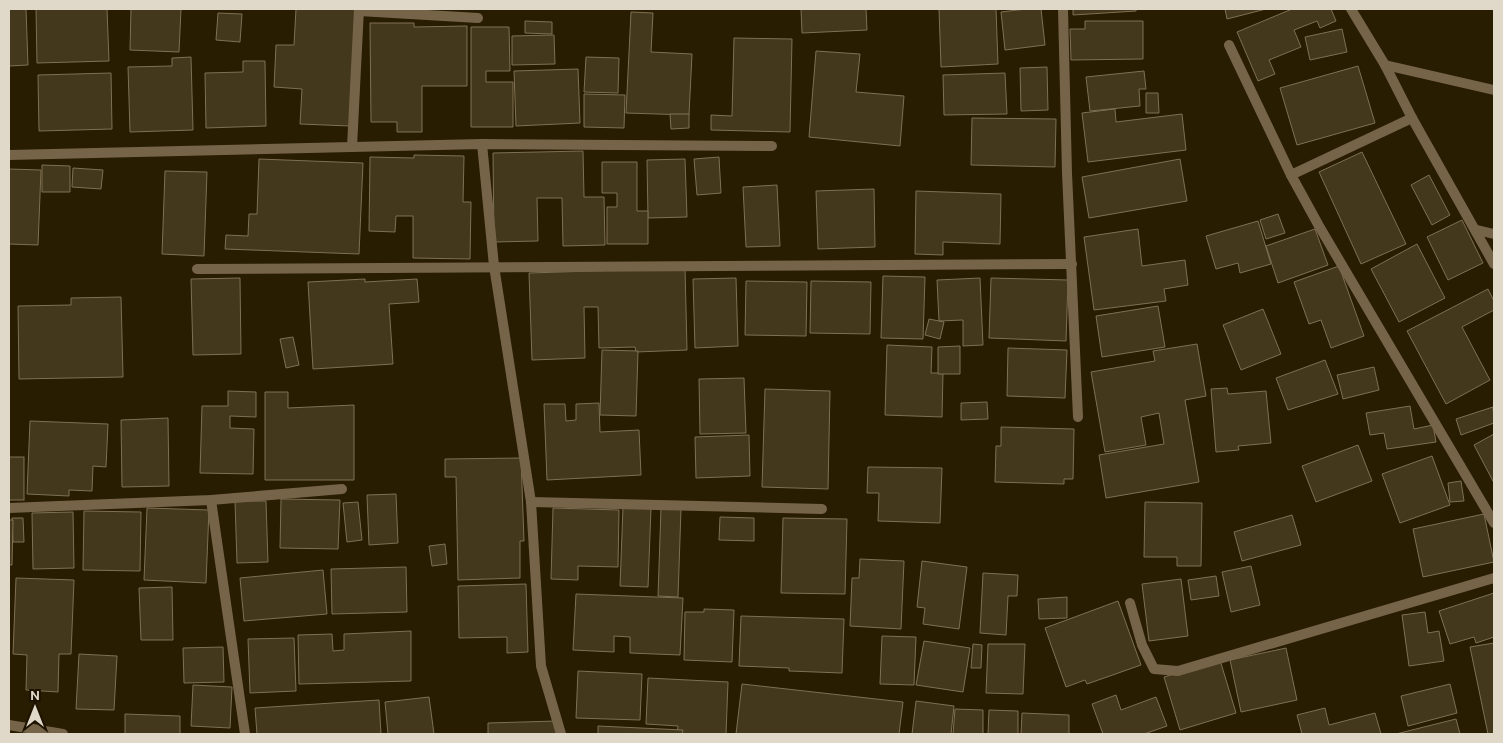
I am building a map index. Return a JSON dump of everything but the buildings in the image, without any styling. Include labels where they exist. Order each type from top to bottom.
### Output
[{"type":"street","points":[[1063,9],[1078,417]]},
{"type":"street","points":[[1351,9],[1386,65],[1412,118],[1477,230],[1494,264]]},
{"type":"street","points":[[352,147],[359,10],[478,18]]},
{"type":"street","points":[[1229,45],[1290,175],[1494,523]]},
{"type":"street","points":[[1386,65],[1494,90]]},
{"type":"street","points":[[1290,175],[1412,118]]},
{"type":"street","points":[[482,144],[494,266],[531,502],[541,666],[561,734]]},
{"type":"street","points":[[9,155],[482,144],[772,146]]},
{"type":"street","points":[[1477,230],[1494,234]]},
{"type":"street","points":[[197,269],[1072,264]]},
{"type":"street","points":[[9,508],[211,500],[342,489]]},
{"type":"street","points":[[211,500],[245,734]]},
{"type":"street","points":[[531,502],[822,509]]},
{"type":"street","points":[[1130,603],[1142,645],[1154,669],[1178,671],[1494,578]]},
{"type":"street","points":[[9,725],[63,734]]}]
